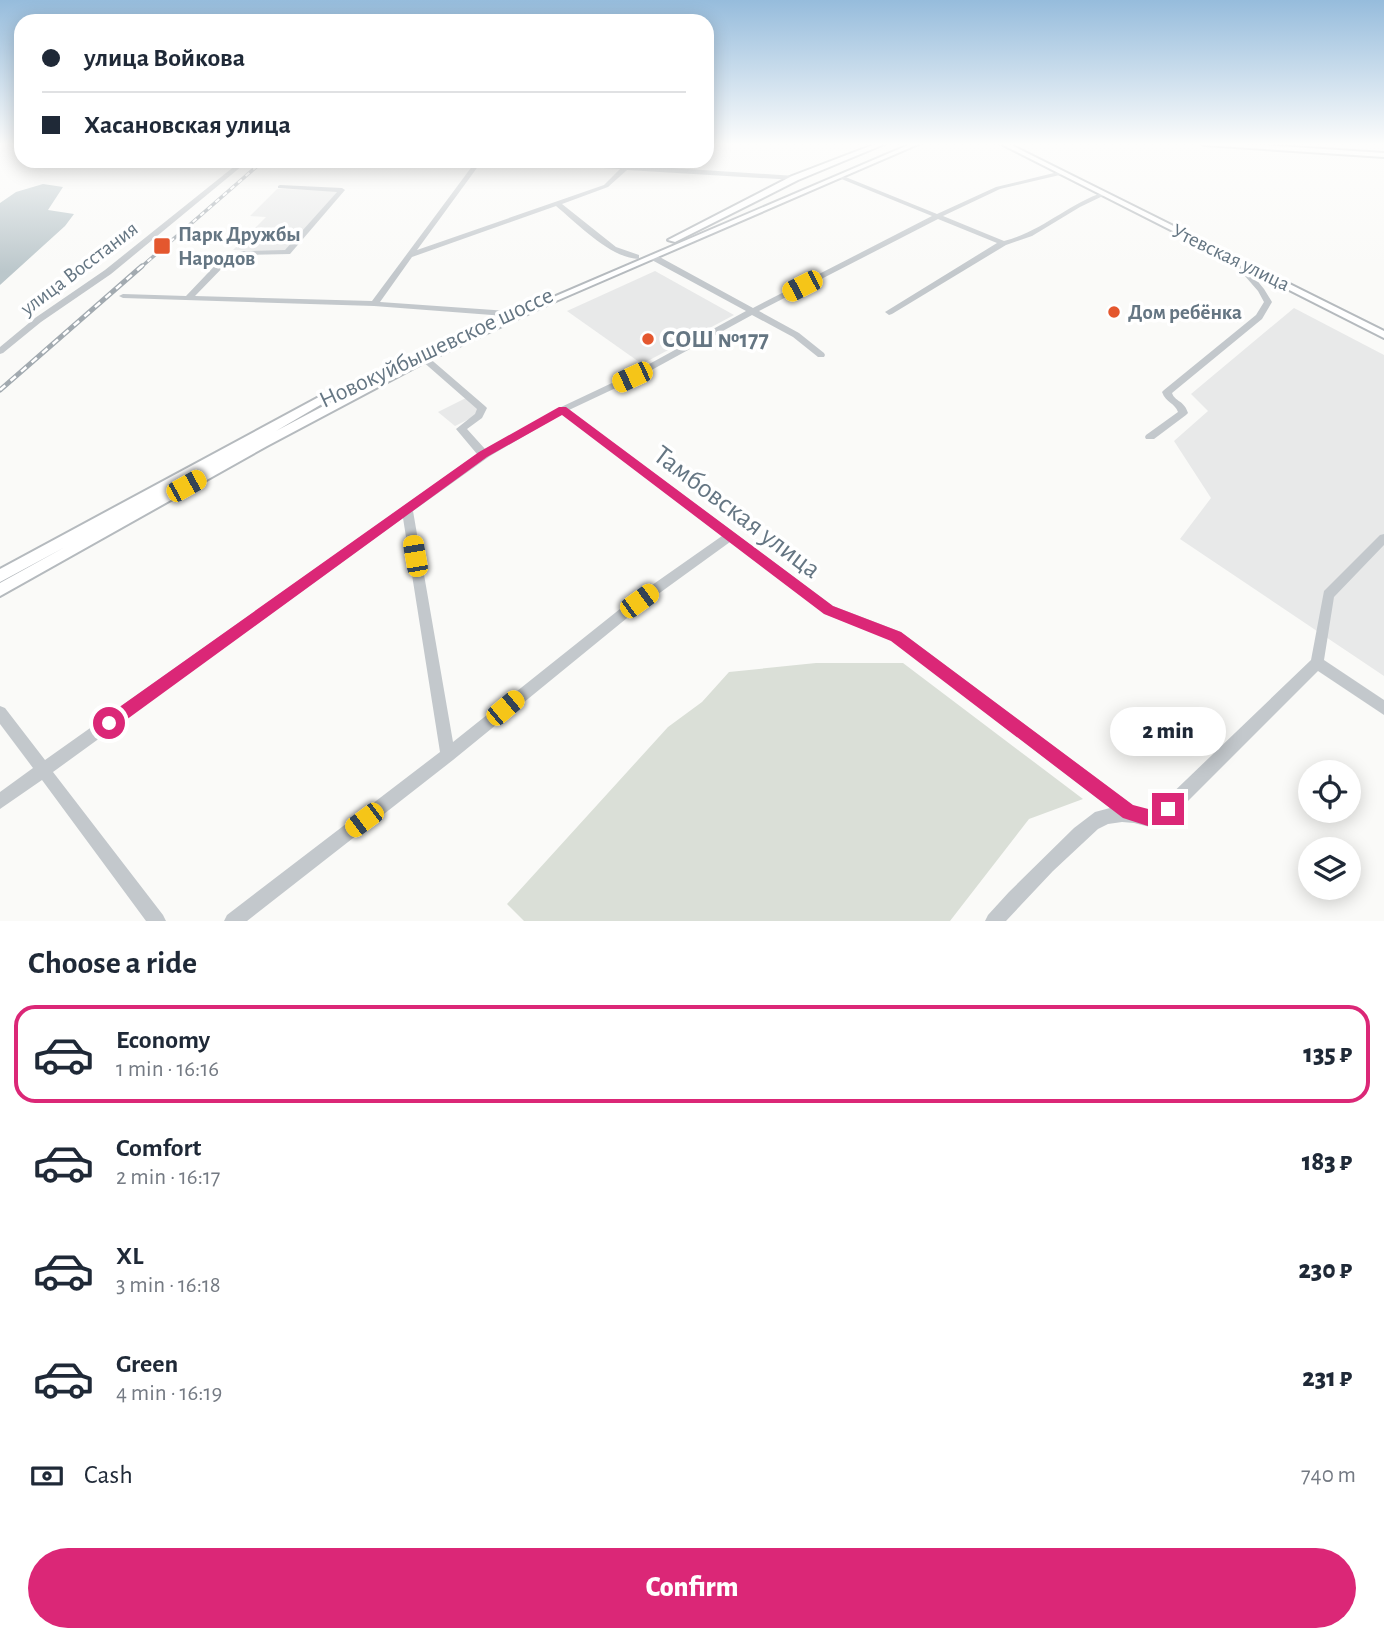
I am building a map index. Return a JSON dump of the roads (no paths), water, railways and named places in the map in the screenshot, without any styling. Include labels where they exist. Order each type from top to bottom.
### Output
[{"type":"main road","name":"Новокуйбышевское шоссе","points":[[0,576],[292,416],[505,313],[636,257],[779,186]]},
{"type":"main road","name":"Новокуйбышевское шоссе","points":[[0,590],[294,424],[424,358],[653,257],[803,186]]},
{"type":"main road","name":"Новокуйбышевское шоссе","points":[[765,206],[817,186]]},
{"type":"main road","name":"Утевская улица","points":[[1088,186],[1384,335]]},
{"type":"street","name":"улица Восстания","points":[[0,351],[38,320],[108,272],[214,186]]},
{"type":"street","points":[[374,304],[460,186]]},
{"type":"street","points":[[408,256],[606,186]]},
{"type":"street","points":[[862,186],[1003,243]]},
{"type":"street","points":[[0,801],[483,454],[562,410],[634,376],[751,312],[936,217],[1007,186]]},
{"type":"street","points":[[188,298],[228,257],[244,253],[287,252],[342,190],[280,187]]},
{"type":"street","points":[[889,312],[1003,243],[1028,238],[1091,199],[1104,194]]},
{"type":"street","points":[[558,203],[613,249],[636,257]]},
{"type":"street","points":[[653,257],[796,335],[821,355]]},
{"type":"street","points":[[1150,438],[1183,413],[1181,406],[1169,398],[1167,392],[1259,317],[1268,302],[1263,289],[1244,274],[1234,258]]},
{"type":"street","points":[[122,296],[374,304],[505,313]]},
{"type":"street","points":[[424,358],[482,408],[479,416],[461,429],[483,454]]},
{"type":"street","name":"Тамбовская улица","points":[[562,410],[829,610],[896,636],[1129,812]]},
{"type":"street","points":[[407,508],[448,755]]},
{"type":"street","points":[[233,921],[448,755],[595,635],[730,536]]},
{"type":"street","points":[[994,921],[1098,818],[1129,812],[1154,820],[1168,809],[1317,663],[1328,595],[1384,538]]},
{"type":"street","points":[[1317,663],[1384,708]]},
{"type":"street","points":[[0,713],[41,771],[157,921]]},
{"type":"railway","points":[[140,268],[234,186]]},
{"type":"railway","points":[[0,390],[142,266]]},
{"type":"place","name":"Парк Дружбы Народов","points":[[162,246]]},
{"type":"place","name":"Дом ребёнка","points":[[1114,312]]},
{"type":"place","name":"СОШ №177","points":[[648,339]]}]
